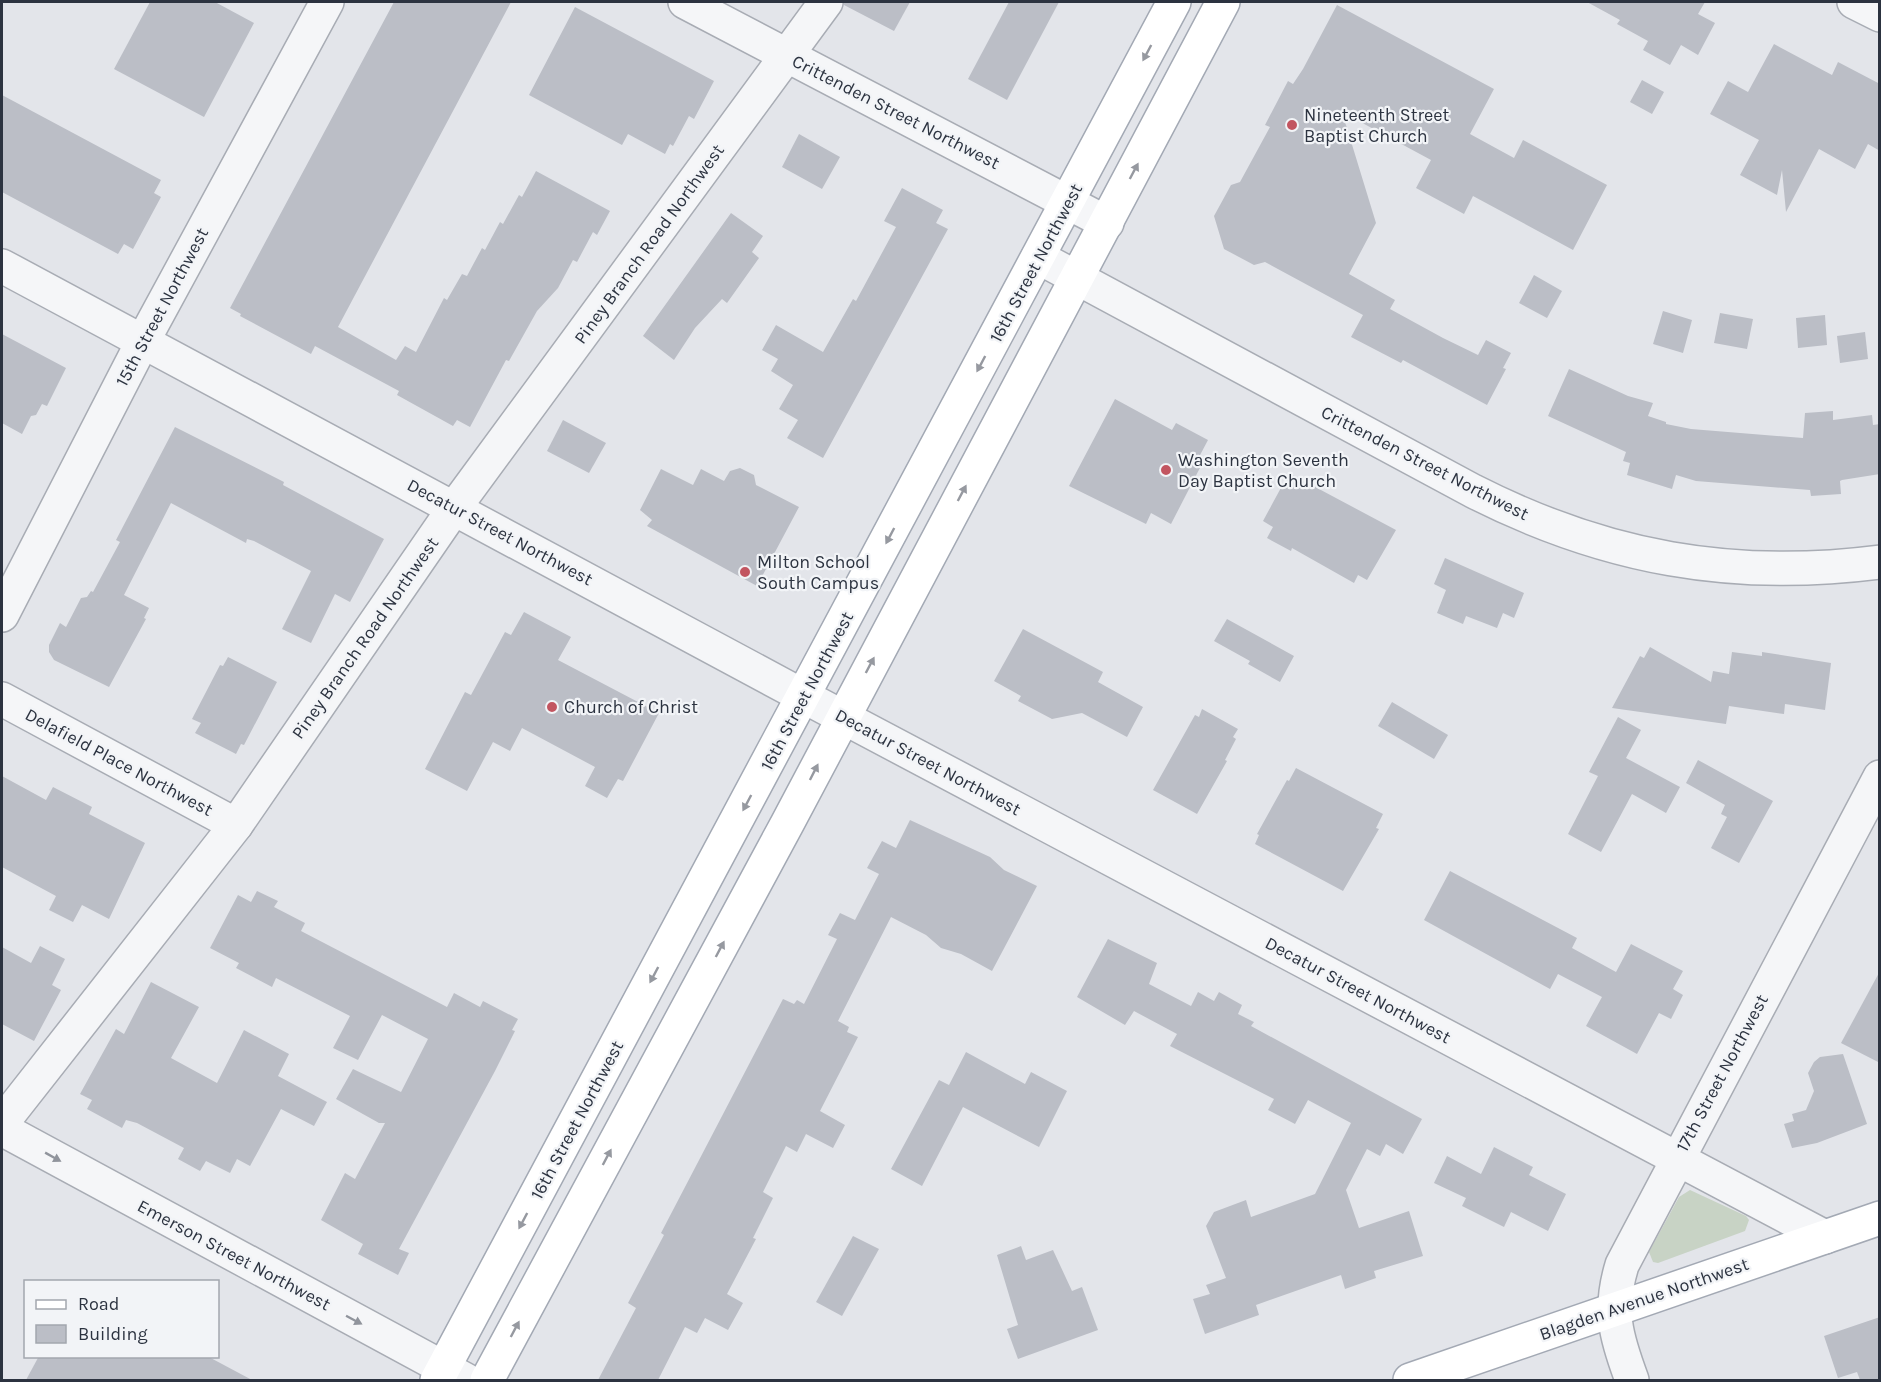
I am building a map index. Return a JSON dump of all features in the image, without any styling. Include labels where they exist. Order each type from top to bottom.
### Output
[{"type":"main road","name":"16th Street Northwest","points":[[449,1376],[803,696],[1174,2]]},
{"type":"main road","points":[[487,1380],[1223,2]]},
{"type":"main road","name":"Blagden Avenue Northwest","points":[[1410,1380],[1880,1218]]},
{"type":"street","name":"15th Street Northwest","points":[[2,615],[143,341],[327,2]]},
{"type":"street","name":"Crittenden Street Northwest","points":[[685,2],[1107,223]]},
{"type":"street","name":"Piney Branch Road Northwest","points":[[2,1123],[236,825],[456,507],[826,2]]},
{"type":"street","points":[[1854,2],[1880,15]]},
{"type":"street","name":"Crittenden Street Northwest","points":[[1038,257],[1473,491],[1516,512],[1581,536],[1668,560],[1715,566],[1809,569],[1880,562]]},
{"type":"street","name":"Decatur Street Northwest","points":[[2,266],[456,507],[842,717],[1825,1238]]},
{"type":"street","name":"Delafield Place Northwest","points":[[2,699],[236,825]]},
{"type":"street","name":"17th Street Northwest","points":[[1632,1380],[1617,1341],[1614,1308],[1622,1265],[1676,1158],[1880,777]]},
{"type":"street","name":"Emerson Street Northwest","points":[[2,1129],[449,1376]]},
{"type":"green space","points":[[1690,1190],[1746,1216],[1749,1220],[1745,1231],[1658,1263],[1653,1262],[1649,1252],[1679,1197]]},
{"type":"building","points":[[150,2],[215,2],[254,23],[204,117],[114,69]]},
{"type":"building","points":[[394,2],[511,2],[338,327],[396,360],[405,346],[416,352],[444,298],[447,300],[462,274],[467,276],[482,248],[485,250],[500,222],[503,224],[519,195],[522,197],[536,171],[610,211],[597,235],[593,232],[577,262],[573,260],[558,288],[537,311],[509,361],[506,360],[470,427],[457,420],[453,426],[397,395],[399,391],[315,346],[311,354],[240,316],[241,314],[230,308]]},
{"type":"building","points":[[844,2],[910,2],[894,31],[844,5]]},
{"type":"building","points":[[1009,2],[1059,2],[1007,100],[968,79]]},
{"type":"building","points":[[1587,2],[1705,2],[1698,14],[1715,23],[1698,55],[1681,45],[1670,65],[1643,50],[1648,41],[1617,24],[1620,20]]},
{"type":"building","points":[[1337,5],[1494,89],[1470,134],[1514,158],[1523,140],[1607,185],[1573,250],[1473,196],[1464,214],[1416,188],[1431,160],[1342,112],[1376,223],[1349,274],[1395,300],[1390,309],[1443,338],[1478,355],[1486,340],[1511,353],[1503,368],[1506,369],[1487,405],[1403,360],[1401,363],[1351,337],[1363,315],[1265,262],[1254,265],[1224,249],[1214,216],[1231,185],[1240,182],[1270,127],[1265,125],[1288,81],[1293,84],[1303,69]]},
{"type":"building","points":[[575,7],[714,81],[694,119],[689,116],[673,146],[670,144],[665,154],[628,134],[622,145],[529,95]]},
{"type":"building","points":[[1774,44],[1832,75],[1838,62],[1880,84],[1880,151],[1868,144],[1855,169],[1819,149],[1786,212],[1782,170],[1777,195],[1740,175],[1759,140],[1710,114],[1728,81],[1748,92]]},
{"type":"building","points":[[1642,80],[1664,92],[1652,114],[1630,102]]},
{"type":"building","points":[[2,95],[161,180],[154,193],[161,197],[133,249],[124,244],[118,254],[2,192]]},
{"type":"building","points":[[799,134],[840,157],[822,189],[782,167]]},
{"type":"building","points":[[902,188],[943,210],[936,223],[948,229],[823,458],[787,438],[798,420],[779,409],[793,385],[771,371],[778,359],[762,350],[776,325],[823,352],[853,299],[856,301],[896,227],[884,221]]},
{"type":"building","points":[[731,213],[763,236],[752,252],[759,258],[727,303],[722,299],[695,328],[674,360],[643,336]]},
{"type":"building","points":[[1534,275],[1562,291],[1547,318],[1519,303]]},
{"type":"building","points":[[1663,311],[1692,320],[1683,353],[1653,344]]},
{"type":"building","points":[[1720,313],[1753,319],[1747,349],[1714,343]]},
{"type":"building","points":[[1825,315],[1827,345],[1798,348],[1796,318]]},
{"type":"building","points":[[1865,332],[1868,359],[1840,363],[1837,336]]},
{"type":"building","points":[[2,334],[66,368],[47,406],[42,404],[36,415],[31,416],[22,434],[2,423]]},
{"type":"building","points":[[1569,369],[1628,396],[1653,403],[1648,416],[1666,422],[1666,424],[1691,429],[1803,438],[1805,413],[1833,411],[1833,420],[1872,415],[1873,425],[1880,424],[1880,474],[1840,481],[1841,494],[1811,496],[1810,490],[1696,481],[1676,475],[1672,489],[1627,475],[1630,463],[1623,461],[1626,452],[1548,416]]},
{"type":"building","points":[[1115,399],[1172,430],[1176,423],[1208,440],[1199,457],[1204,460],[1171,524],[1151,513],[1146,524],[1069,486]]},
{"type":"building","points":[[563,420],[606,443],[589,473],[547,451]]},
{"type":"building","points":[[175,427],[284,482],[283,485],[384,539],[350,602],[335,594],[311,643],[282,629],[311,571],[254,541],[247,539],[246,543],[171,503],[124,595],[149,608],[144,618],[146,619],[109,687],[54,660],[49,652],[49,645],[60,623],[66,627],[81,598],[93,592],[120,542],[116,540]]},
{"type":"building","points":[[740,468],[754,475],[756,485],[799,507],[757,586],[647,526],[652,520],[640,510],[661,469],[693,485],[701,469],[724,481],[730,471]]},
{"type":"building","points":[[1289,473],[1396,530],[1367,580],[1358,575],[1354,583],[1292,548],[1291,551],[1267,538],[1273,527],[1263,521]]},
{"type":"building","points":[[1445,558],[1524,593],[1514,618],[1503,613],[1497,628],[1466,616],[1463,624],[1437,613],[1446,590],[1434,584]]},
{"type":"building","name":"Church of Christ","points":[[524,612],[571,637],[558,660],[659,713],[623,781],[618,779],[607,798],[585,786],[595,767],[522,728],[510,751],[493,742],[467,791],[425,769],[465,692],[471,695],[505,632],[511,635]]},
{"type":"building","points":[[1227,619],[1294,656],[1280,682],[1248,664],[1250,661],[1214,641]]},
{"type":"building","points":[[1023,629],[1103,672],[1098,682],[1143,707],[1127,737],[1082,713],[1052,719],[1018,701],[1021,696],[994,681]]},
{"type":"building","points":[[1650,647],[1711,682],[1713,671],[1729,674],[1732,652],[1762,656],[1762,652],[1831,663],[1825,710],[1785,704],[1784,714],[1729,706],[1726,724],[1612,708],[1640,656],[1644,658]]},
{"type":"building","points":[[228,657],[277,682],[244,745],[241,744],[236,754],[195,733],[201,723],[192,719],[220,665],[223,666]]},
{"type":"building","points":[[1392,702],[1448,735],[1434,759],[1378,726]]},
{"type":"building","points":[[1202,709],[1238,729],[1233,737],[1236,739],[1225,760],[1227,761],[1197,814],[1153,790],[1195,715],[1199,717]]},
{"type":"building","points":[[1618,717],[1641,730],[1626,758],[1680,787],[1666,813],[1632,794],[1601,852],[1568,834],[1598,776],[1589,772]]},
{"type":"building","points":[[1698,760],[1773,801],[1739,863],[1711,848],[1727,817],[1721,814],[1725,805],[1686,783]]},
{"type":"building","points":[[1296,768],[1383,814],[1376,828],[1379,829],[1343,891],[1255,844],[1259,835],[1257,834]]},
{"type":"building","points":[[2,776],[46,800],[53,787],[92,807],[89,814],[145,843],[109,919],[82,905],[73,922],[49,910],[56,896],[2,867]]},
{"type":"building","points":[[910,820],[990,857],[1004,870],[1037,886],[992,971],[961,954],[941,948],[926,935],[891,917],[838,1021],[849,1027],[847,1032],[858,1037],[820,1111],[845,1125],[833,1148],[806,1134],[797,1152],[786,1146],[763,1192],[773,1198],[753,1238],[756,1239],[727,1294],[743,1303],[728,1330],[705,1318],[697,1333],[685,1327],[658,1380],[598,1380],[636,1308],[628,1303],[664,1235],[661,1233],[783,999],[794,1004],[797,1000],[804,1004],[837,939],[828,935],[840,913],[855,920],[879,874],[867,868],[882,841],[896,848]]},
{"type":"building","points":[[1450,871],[1577,938],[1572,948],[1616,972],[1631,944],[1683,971],[1673,989],[1683,995],[1671,1019],[1659,1013],[1637,1054],[1586,1026],[1602,997],[1558,974],[1550,989],[1424,920]]},
{"type":"building","points":[[257,891],[278,901],[274,907],[305,923],[301,931],[447,1007],[454,993],[480,1007],[483,1001],[518,1019],[512,1030],[515,1031],[495,1071],[399,1249],[409,1253],[398,1275],[358,1254],[363,1244],[321,1220],[345,1173],[355,1179],[385,1123],[379,1123],[336,1099],[353,1069],[401,1092],[428,1039],[382,1015],[358,1060],[333,1048],[350,1016],[276,978],[272,987],[236,968],[239,963],[210,948],[238,895],[251,902]]},
{"type":"building","points":[[1108,939],[1157,963],[1149,984],[1191,1006],[1198,992],[1214,1001],[1219,992],[1242,1005],[1238,1014],[1254,1022],[1251,1026],[1422,1119],[1403,1154],[1386,1144],[1380,1156],[1367,1149],[1346,1190],[1359,1228],[1409,1211],[1423,1256],[1374,1271],[1376,1278],[1345,1289],[1341,1275],[1256,1305],[1259,1315],[1205,1334],[1193,1299],[1210,1294],[1206,1285],[1226,1278],[1206,1226],[1214,1212],[1246,1200],[1251,1217],[1315,1194],[1351,1123],[1308,1100],[1295,1124],[1268,1110],[1274,1099],[1170,1046],[1177,1034],[1134,1011],[1125,1025],[1077,997]]},
{"type":"building","points":[[40,946],[65,959],[52,985],[61,990],[34,1041],[2,1024],[2,947],[31,963]]},
{"type":"building","points":[[1880,971],[1880,1063],[1841,1043]]},
{"type":"building","points":[[151,982],[199,1007],[171,1058],[217,1083],[244,1030],[289,1054],[278,1076],[327,1102],[314,1126],[281,1109],[250,1166],[237,1159],[230,1173],[206,1161],[200,1171],[178,1159],[184,1148],[137,1123],[126,1120],[122,1128],[87,1109],[92,1100],[80,1094],[116,1029],[124,1034]]},
{"type":"building","points":[[966,1052],[1025,1084],[1031,1072],[1067,1091],[1039,1147],[963,1107],[922,1186],[891,1169],[939,1080],[949,1085]]},
{"type":"building","points":[[1843,1054],[1867,1124],[1817,1143],[1792,1148],[1784,1124],[1794,1121],[1792,1114],[1806,1110],[1814,1091],[1808,1073],[1820,1057]]},
{"type":"building","points":[[1494,1147],[1533,1167],[1529,1175],[1566,1194],[1548,1231],[1511,1212],[1504,1227],[1462,1206],[1466,1198],[1434,1183],[1447,1156],[1481,1174]]},
{"type":"building","points":[[853,1236],[879,1249],[842,1316],[816,1302]]},
{"type":"building","points":[[1021,1246],[1026,1260],[1053,1250],[1072,1291],[1082,1287],[1098,1330],[1018,1359],[1007,1329],[1018,1325],[997,1255]]},
{"type":"building","points":[[1880,1317],[1880,1380],[1860,1380],[1857,1372],[1838,1378],[1824,1336]]},
{"type":"building","points":[[38,1358],[211,1358],[252,1380],[26,1380]]},
{"type":"place","name":"Nineteenth Street Baptist Church","points":[[1292,125]]},
{"type":"place","name":"Washington Seventh Day Baptist Church","points":[[1166,470]]},
{"type":"place","name":"Milton School South Campus","points":[[745,572]]},
{"type":"place","name":"Church of Christ","points":[[552,707]]}]
